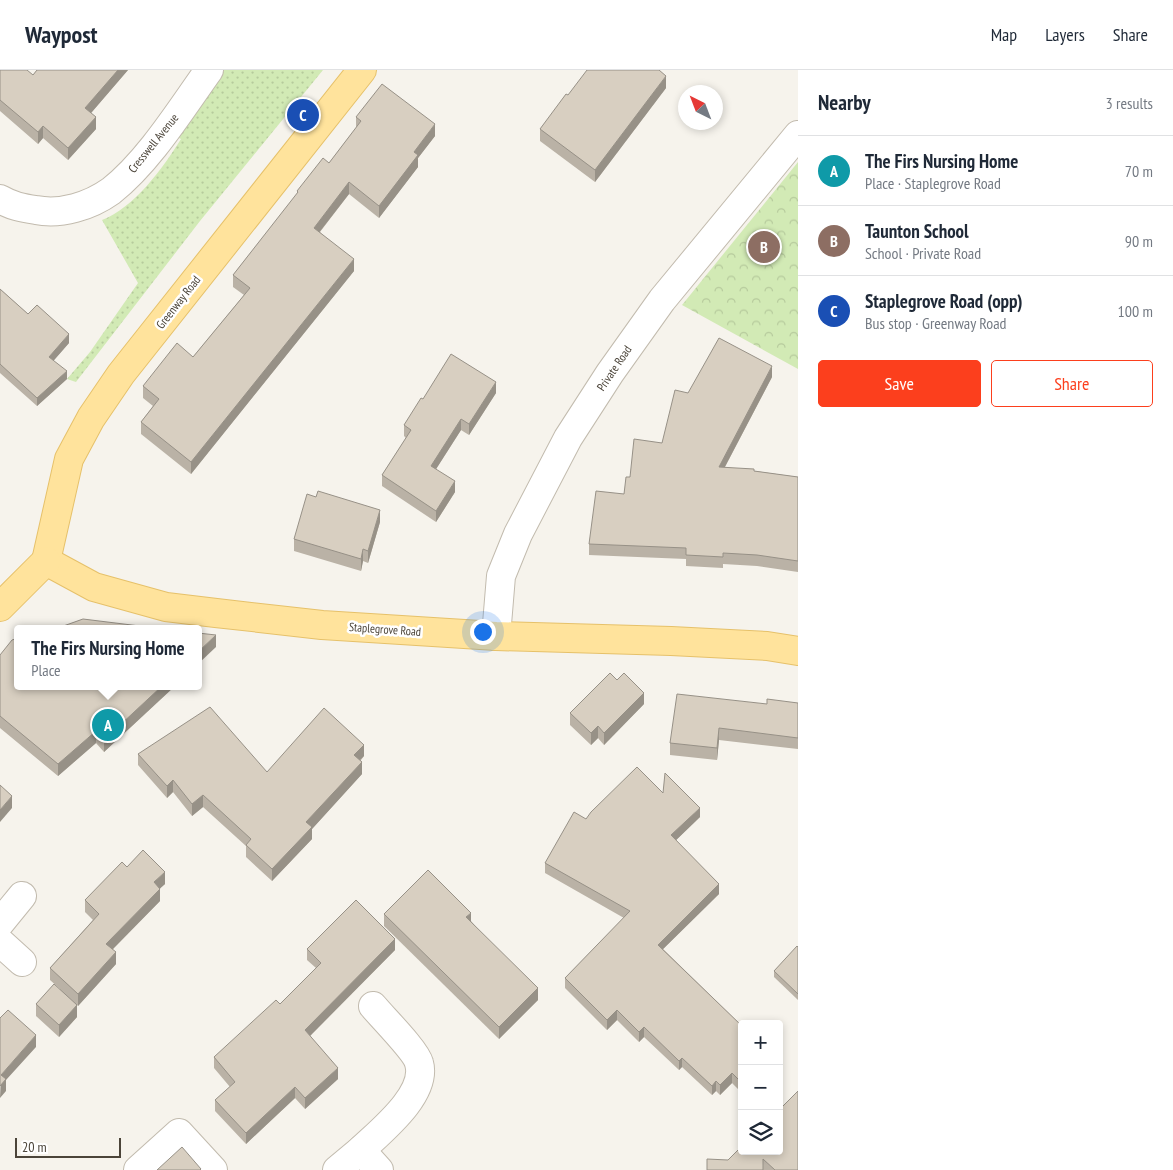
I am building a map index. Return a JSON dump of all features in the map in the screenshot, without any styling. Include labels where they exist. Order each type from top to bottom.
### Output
[{"type":"main road","name":"Greenway Road","points":[[46,562],[69,459],[91,418],[120,374],[362,70]]},
{"type":"main road","points":[[0,607],[46,562]]},
{"type":"main road","name":"Staplegrove Road","points":[[46,562],[94,587],[166,607],[322,625],[496,636],[767,646],[798,651]]},
{"type":"street","name":"Cresswell Avenue","points":[[0,199],[11,206],[49,212],[82,206],[110,191],[137,166],[209,70]]},
{"type":"street","name":"Private Road","points":[[496,636],[500,576],[518,534],[568,438],[610,373],[662,300],[798,136]]},
{"type":"street","points":[[0,923],[22,896]]},
{"type":"street","points":[[0,942],[22,962]]},
{"type":"street","points":[[337,1170],[370,1160],[403,1110],[420,1079],[419,1062],[405,1042],[373,1006]]},
{"type":"street","points":[[138,1170],[179,1133],[213,1170]]},
{"type":"green space","points":[[224,70],[323,70],[200,221],[76,382],[67,379],[90,352],[138,283],[102,220],[114,214],[136,197],[157,174],[181,139],[173,135]]},
{"type":"green space","points":[[798,162],[798,369],[682,305]]},
{"type":"building","points":[[0,70],[27,70],[33,75],[37,70],[118,70],[85,108],[96,117],[68,148],[43,126],[38,132],[0,100]]},
{"type":"building","points":[[587,70],[659,70],[666,76],[595,170],[540,129]]},
{"type":"building","points":[[382,84],[435,124],[414,152],[418,155],[379,206],[349,182],[314,228],[354,259],[191,462],[141,422],[159,399],[143,386],[177,343],[193,357],[250,288],[233,275],[323,158],[329,163],[361,121],[356,117]]},
{"type":"building","points":[[0,289],[28,314],[37,305],[69,334],[49,357],[67,371],[37,398],[0,364]]},
{"type":"building","points":[[719,338],[772,366],[719,467],[754,469],[754,471],[798,477],[798,561],[757,555],[723,553],[723,557],[686,555],[686,548],[589,544],[596,491],[624,494],[626,477],[630,477],[634,439],[662,443],[675,390],[688,393]]},
{"type":"building","points":[[451,354],[496,382],[469,424],[461,419],[431,466],[455,481],[436,511],[382,475],[411,430],[404,425]]},
{"type":"building","points":[[318,491],[380,510],[368,551],[363,549],[361,559],[294,539],[307,494],[316,497]]},
{"type":"building","points":[[83,619],[132,625],[66,625]]},
{"type":"building","points":[[202,633],[216,635],[202,648]]},
{"type":"building","points":[[14,639],[14,690],[158,690],[104,740],[96,731],[58,764],[0,716],[0,655]]},
{"type":"building","points":[[610,673],[617,680],[624,673],[644,693],[604,733],[598,726],[591,733],[570,713]]},
{"type":"building","points":[[677,694],[767,704],[767,699],[798,703],[798,738],[719,728],[717,748],[670,743]]},
{"type":"building","points":[[210,707],[267,772],[324,708],[364,745],[354,755],[362,762],[306,822],[312,827],[272,869],[246,845],[251,839],[203,795],[192,804],[173,780],[167,786],[138,754]]},
{"type":"building","points":[[637,767],[663,793],[665,773],[700,808],[671,835],[719,884],[658,945],[738,1022],[738,1079],[732,1073],[720,1085],[716,1081],[712,1086],[682,1058],[679,1061],[644,1027],[639,1032],[617,1010],[607,1020],[565,978],[630,911],[545,863],[574,812],[586,819]]},
{"type":"building","points":[[0,785],[12,796],[0,810]]},
{"type":"building","points":[[143,850],[165,872],[154,882],[160,889],[106,944],[116,952],[78,994],[50,968],[99,914],[85,900],[122,862],[127,867]]},
{"type":"building","points":[[428,870],[471,913],[466,917],[538,988],[499,1027],[384,914]]},
{"type":"building","points":[[356,900],[395,939],[305,1030],[338,1068],[305,1098],[295,1087],[246,1133],[215,1100],[235,1082],[214,1057],[276,1000],[280,1004],[321,963],[307,949]]},
{"type":"building","points":[[798,947],[798,994],[774,971]]},
{"type":"building","points":[[54,984],[77,1005],[59,1025],[36,1004]]},
{"type":"building","points":[[8,1010],[36,1035],[1,1075],[6,1079],[0,1086],[0,1018]]},
{"type":"building","points":[[798,1091],[798,1170],[775,1170],[763,1159],[763,1170],[707,1170],[707,1159],[728,1160],[738,1150],[738,1155],[783,1155],[783,1106]]},
{"type":"building","points":[[182,1147],[200,1170],[157,1170]]},
{"type":"place","name":"Staplegrove Road (opp)","points":[[303,115]]},
{"type":"place","name":"Taunton School","points":[[764,247]]},
{"type":"place","name":"The Firs Nursing Home","points":[[108,725]]}]
